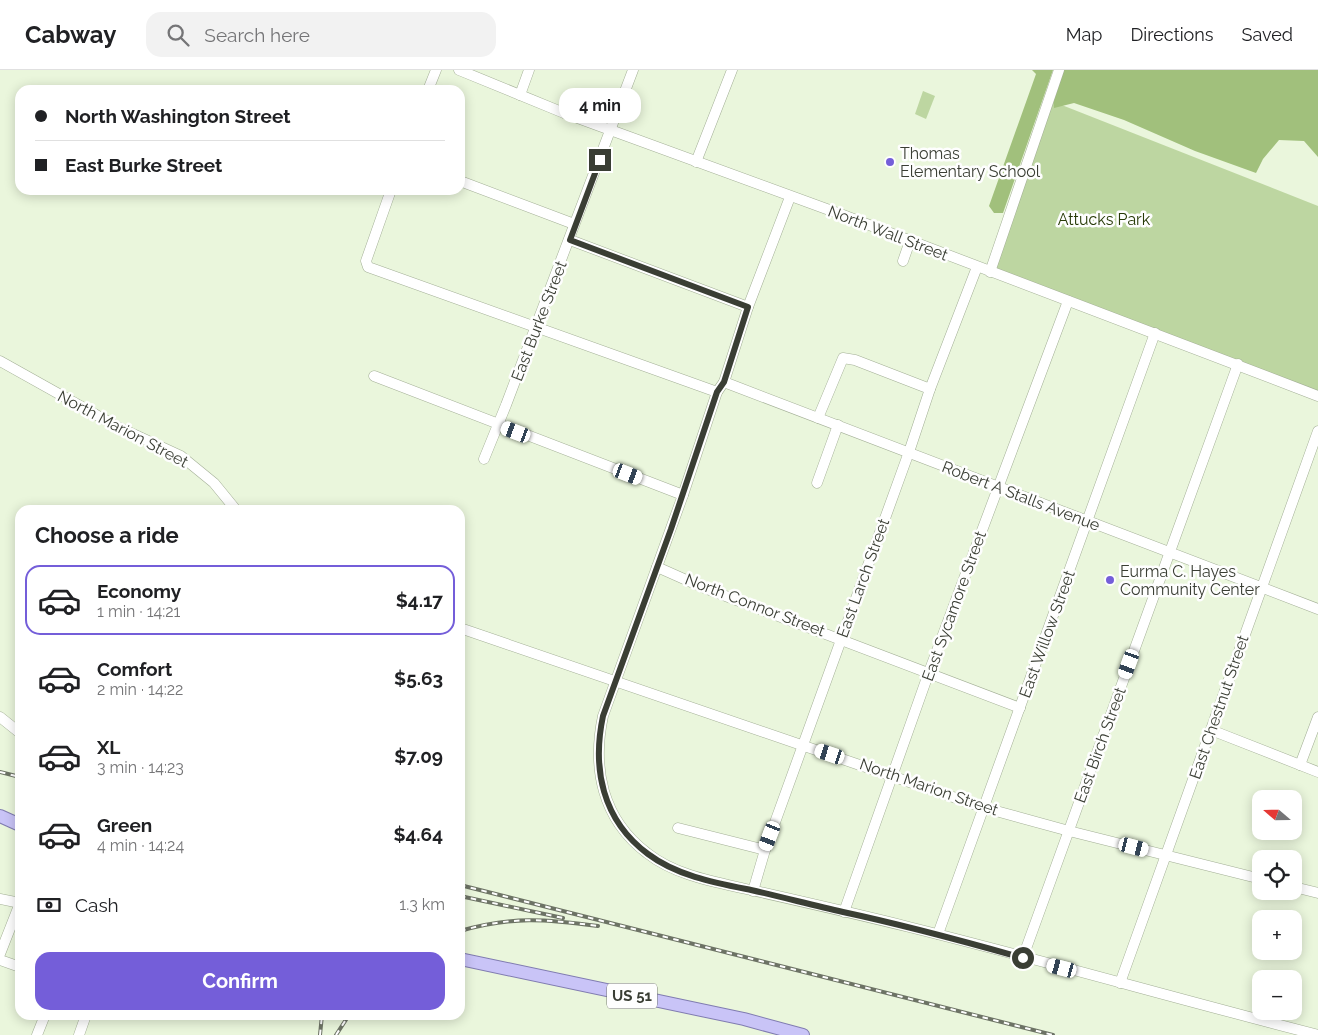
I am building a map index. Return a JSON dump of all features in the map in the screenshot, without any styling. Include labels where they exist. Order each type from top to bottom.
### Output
[{"type":"main road","points":[[0,816],[15,823]]},
{"type":"main road","name":"US 51","points":[[465,960],[744,1019],[804,1035]]},
{"type":"street","points":[[430,85],[436,70]]},
{"type":"street","name":"North Wall Street","points":[[459,70],[696,162],[1238,364],[1318,396]]},
{"type":"street","points":[[520,95],[529,70]]},
{"type":"street","name":"East Burke Street","points":[[484,459],[634,70]]},
{"type":"street","points":[[696,162],[732,70]]},
{"type":"street","points":[[990,272],[1059,70]]},
{"type":"street","points":[[465,183],[574,224]]},
{"type":"street","points":[[389,195],[365,264],[535,328],[717,392]]},
{"type":"street","points":[[790,197],[748,307],[724,382],[717,392],[683,495],[603,716],[598,740],[598,765],[602,785],[610,808],[626,832],[637,844],[658,861],[692,876],[938,934],[1318,1035]]},
{"type":"street","points":[[570,240],[748,307]]},
{"type":"street","points":[[903,261],[910,241]]},
{"type":"street","name":"East Larch Street","points":[[753,891],[764,850],[804,746],[930,388],[977,267]]},
{"type":"street","name":"East Sycamore Street","points":[[844,912],[929,672],[1068,301]]},
{"type":"street","name":"East Willow Street","points":[[938,934],[1155,333]]},
{"type":"street","points":[[818,418],[843,358],[855,360],[930,388]]},
{"type":"street","name":"North Marion Street","points":[[0,361],[118,427],[181,456],[214,483],[232,505]]},
{"type":"street","name":"East Birch Street","points":[[1023,958],[1238,364]]},
{"type":"street","points":[[374,376],[683,495]]},
{"type":"street","name":"Robert A Stalls Avenue","points":[[724,382],[1318,609]]},
{"type":"street","points":[[817,483],[838,425]]},
{"type":"street","name":"East Chestnut Street","points":[[1120,983],[1318,431]]},
{"type":"street","name":"North Connor Street","points":[[657,567],[702,587],[842,638],[1020,708]]},
{"type":"street","name":"North Marion Street","points":[[465,630],[984,808],[1069,832],[1252,877]]},
{"type":"street","points":[[0,717],[15,729]]},
{"type":"street","points":[[1300,765],[1318,717]]},
{"type":"street","points":[[1211,730],[1318,772]]},
{"type":"street","points":[[678,828],[764,850]]},
{"type":"street","points":[[1302,889],[1318,893]]},
{"type":"street","points":[[0,898],[15,902]]},
{"type":"street","points":[[0,954],[15,916]]},
{"type":"street","points":[[0,960],[15,965]]},
{"type":"street","points":[[37,1035],[42,1020]]},
{"type":"street","points":[[79,1035],[84,1020]]},
{"type":"green space","points":[[1032,70],[1053,70],[1003,213],[994,213],[989,206],[1036,74]]},
{"type":"green space","points":[[1062,70],[1318,70],[1318,157],[1304,141],[1279,140],[1263,159],[1256,173],[1195,151],[1124,120],[1074,103],[1054,108],[1053,95]]},
{"type":"green space","points":[[923,91],[935,96],[926,119],[915,114]]},
{"type":"green space","name":"Attucks Park","points":[[1049,100],[1318,206],[1318,396],[990,272]]},
{"type":"railway","points":[[0,772],[15,776]]},
{"type":"railway","points":[[465,886],[1053,1035]]},
{"type":"railway","points":[[465,897],[563,918]]},
{"type":"railway","points":[[465,930],[496,923],[529,920],[598,926]]},
{"type":"railway","points":[[320,1035],[322,1020]]},
{"type":"railway","points":[[336,1035],[346,1020]]},
{"type":"place","name":"Thomas Elementary School","points":[[890,162]]},
{"type":"place","name":"Eurma C. Hayes Community Center","points":[[1110,580]]},
{"type":"route","points":[[600,160],[574,224],[570,240],[748,307],[724,382],[717,392],[683,495],[603,716],[598,740],[598,765],[602,785],[610,808],[623,828],[647,853],[658,861],[692,876],[908,926],[1023,958]]}]
